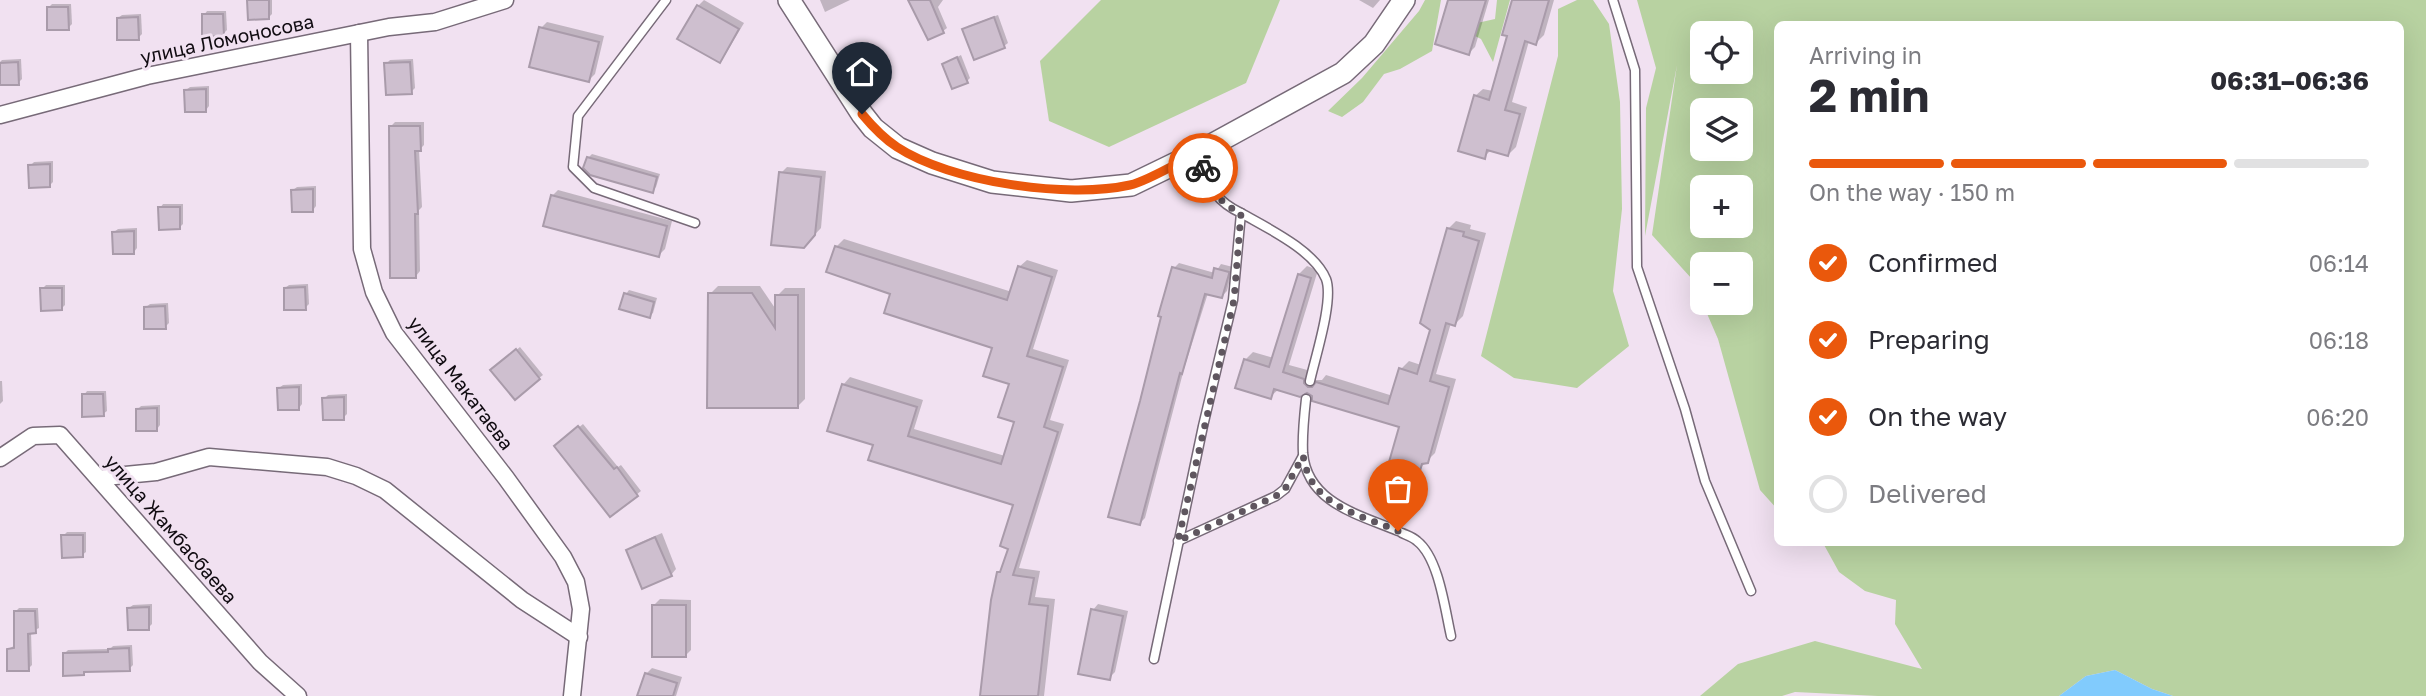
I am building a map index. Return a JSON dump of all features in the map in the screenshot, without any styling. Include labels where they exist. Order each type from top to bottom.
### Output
[{"type":"main road","points":[[789,0],[873,128],[898,148],[933,163],[992,182],[1071,191],[1131,185],[1197,153],[1343,73],[1374,44],[1404,0]]},
{"type":"street","name":"улица Ломоносова","points":[[0,116],[147,76],[389,27],[435,22],[505,0]]},
{"type":"street","name":"улица Макатаева","points":[[359,33],[362,249],[374,292],[394,333],[506,478],[563,557],[576,582],[581,609],[572,696]]},
{"type":"street","name":"улица Жамбасбаева","points":[[0,458],[33,436],[60,435],[260,662],[298,696]]},
{"type":"street","points":[[99,480],[115,475],[156,472],[209,457],[327,467],[356,475],[385,490],[522,600],[579,637]]},
{"type":"lane","points":[[666,0],[578,116],[573,167],[594,188],[695,223]]},
{"type":"lane","points":[[1613,0],[1635,70],[1637,267],[1685,409],[1705,481],[1751,591]]},
{"type":"lane","points":[[1197,153],[1216,195],[1225,206],[1300,249],[1326,278],[1327,305],[1310,381]]},
{"type":"lane","points":[[1154,659],[1178,541],[1234,300],[1241,213]]},
{"type":"lane","points":[[1306,398],[1303,456],[1310,477],[1325,497],[1343,509],[1417,541],[1434,569],[1451,636]]},
{"type":"lane","points":[[1178,541],[1276,496],[1285,489],[1303,456]]},
{"type":"green space","points":[[1101,0],[1280,0],[1246,83],[1109,147],[1049,121],[1040,61]]},
{"type":"green space","points":[[1425,0],[1441,0],[1432,51],[1400,69],[1384,74],[1363,102],[1342,117],[1328,111],[1362,78],[1419,11]]},
{"type":"green space","points":[[1497,0],[1510,0],[1493,62],[1481,39],[1465,31],[1468,25],[1495,19]]},
{"type":"green space","points":[[1577,0],[1593,0],[1609,24],[1620,102],[1622,209],[1613,291],[1629,346],[1577,388],[1514,378],[1481,356],[1558,56],[1558,9]]},
{"type":"green space","points":[[1637,0],[2426,0],[2426,696],[2173,696],[2152,689],[2115,670],[2086,676],[2059,696],[1878,696],[1795,692],[1782,696],[1700,696],[1738,664],[1815,641],[1922,669],[1895,624],[1896,600],[1865,591],[1839,572],[1825,546],[2404,546],[2404,21],[1774,21],[1774,506],[1760,490],[1718,339],[1708,315],[1753,315],[1753,252],[1690,252],[1690,277],[1652,235],[1677,65],[1645,236],[1646,108],[1656,68]]},
{"type":"water","points":[[2115,670],[2152,689],[2173,696],[2059,696],[2086,676]]},
{"type":"building","points":[[247,0],[269,0],[269,19],[248,20]]},
{"type":"building","points":[[908,0],[930,0],[944,33],[928,40]]},
{"type":"building","points":[[1448,0],[1486,0],[1469,55],[1435,44]]},
{"type":"building","points":[[1512,0],[1549,0],[1536,45],[1525,41],[1505,110],[1520,114],[1508,156],[1487,150],[1485,159],[1458,151],[1474,95],[1489,100],[1507,36],[1502,35]]},
{"type":"building","points":[[697,5],[739,29],[720,63],[677,39]]},
{"type":"building","points":[[47,7],[68,7],[69,30],[47,30]]},
{"type":"building","points":[[202,14],[223,14],[224,36],[202,37]]},
{"type":"building","points":[[138,17],[139,40],[117,40],[117,18]]},
{"type":"building","points":[[994,17],[1005,48],[974,60],[962,29]]},
{"type":"building","points":[[539,27],[599,42],[589,82],[529,67]]},
{"type":"building","points":[[957,57],[968,83],[952,89],[942,64]]},
{"type":"building","points":[[18,62],[19,85],[0,85],[0,63]]},
{"type":"building","points":[[410,62],[412,94],[386,95],[384,63]]},
{"type":"building","points":[[206,89],[206,112],[185,112],[184,90]]},
{"type":"building","points":[[389,126],[420,126],[421,151],[415,151],[418,214],[415,214],[416,278],[390,278]]},
{"type":"building","points":[[587,157],[657,177],[653,193],[590,175],[583,168]]},
{"type":"building","points":[[50,164],[50,187],[29,188],[28,165]]},
{"type":"building","points":[[779,172],[821,177],[815,235],[804,248],[771,245]]},
{"type":"building","points":[[313,189],[313,212],[292,212],[291,190]]},
{"type":"building","points":[[551,195],[667,226],[659,257],[543,226]]},
{"type":"building","points":[[158,207],[180,207],[180,229],[159,230]]},
{"type":"building","points":[[1447,228],[1464,232],[1463,236],[1479,241],[1455,326],[1446,323],[1430,381],[1449,387],[1428,463],[1422,464],[1420,471],[1389,462],[1399,427],[1312,401],[1312,396],[1307,393],[1300,397],[1274,389],[1271,399],[1235,388],[1244,359],[1269,367],[1298,274],[1311,278],[1283,372],[1304,379],[1308,387],[1312,387],[1316,382],[1388,404],[1399,368],[1417,374],[1430,330],[1420,323]]},
{"type":"building","points":[[134,231],[134,254],[113,254],[112,232]]},
{"type":"building","points":[[835,246],[1007,300],[1018,266],[1052,277],[1027,356],[1063,367],[1044,427],[1058,432],[1013,575],[1034,578],[1029,604],[1048,606],[1038,696],[980,696],[991,600],[997,572],[1000,572],[1008,549],[1000,546],[1013,505],[868,460],[873,445],[827,431],[842,384],[917,407],[908,436],[1001,464],[1014,422],[998,417],[1009,384],[983,376],[992,348],[884,313],[890,294],[826,272]]},
{"type":"building","points":[[1172,267],[1212,278],[1214,268],[1229,274],[1222,298],[1205,294],[1182,374],[1180,373],[1140,525],[1108,517],[1140,401],[1161,317],[1158,316]]},
{"type":"building","points":[[305,287],[306,310],[284,310],[284,288]]},
{"type":"building","points":[[40,288],[62,288],[62,310],[41,311]]},
{"type":"building","points":[[624,293],[654,302],[650,318],[619,309]]},
{"type":"building","points":[[708,293],[752,293],[775,328],[775,295],[798,295],[798,408],[707,408]]},
{"type":"building","points":[[165,306],[166,329],[144,329],[144,307]]},
{"type":"building","points":[[516,349],[540,379],[515,400],[490,370]]},
{"type":"building","points":[[299,387],[299,410],[278,410],[277,388]]},
{"type":"building","points":[[82,394],[103,394],[104,416],[82,417]]},
{"type":"building","points":[[344,397],[344,420],[323,420],[322,398]]},
{"type":"building","points":[[157,408],[157,431],[136,431],[136,409]]},
{"type":"building","points":[[578,426],[614,469],[617,467],[638,496],[610,517],[554,446]]},
{"type":"building","points":[[61,535],[83,535],[83,557],[62,558]]},
{"type":"building","points":[[655,537],[672,576],[642,589],[626,550]]},
{"type":"building","points":[[652,605],[686,605],[686,657],[652,657]]},
{"type":"building","points":[[149,607],[149,630],[128,630],[127,608]]},
{"type":"building","points":[[1091,609],[1123,616],[1110,680],[1078,674]]},
{"type":"building","points":[[14,611],[35,611],[36,633],[28,634],[29,671],[7,671],[7,649],[14,648]]},
{"type":"building","points":[[129,648],[130,671],[84,672],[84,675],[63,676],[63,653],[108,652],[108,649]]},
{"type":"building","points":[[645,673],[677,683],[673,696],[637,696]]},
{"type":"way so far","points":[[1203,168],[1216,195],[1225,206],[1241,213],[1234,300],[1178,541],[1276,496],[1285,489],[1303,456],[1310,477],[1325,497],[1343,509],[1398,531]]},
{"type":"route","points":[[862,114],[873,128],[898,148],[933,163],[992,182],[1071,191],[1131,185],[1197,153],[1203,168]]}]
